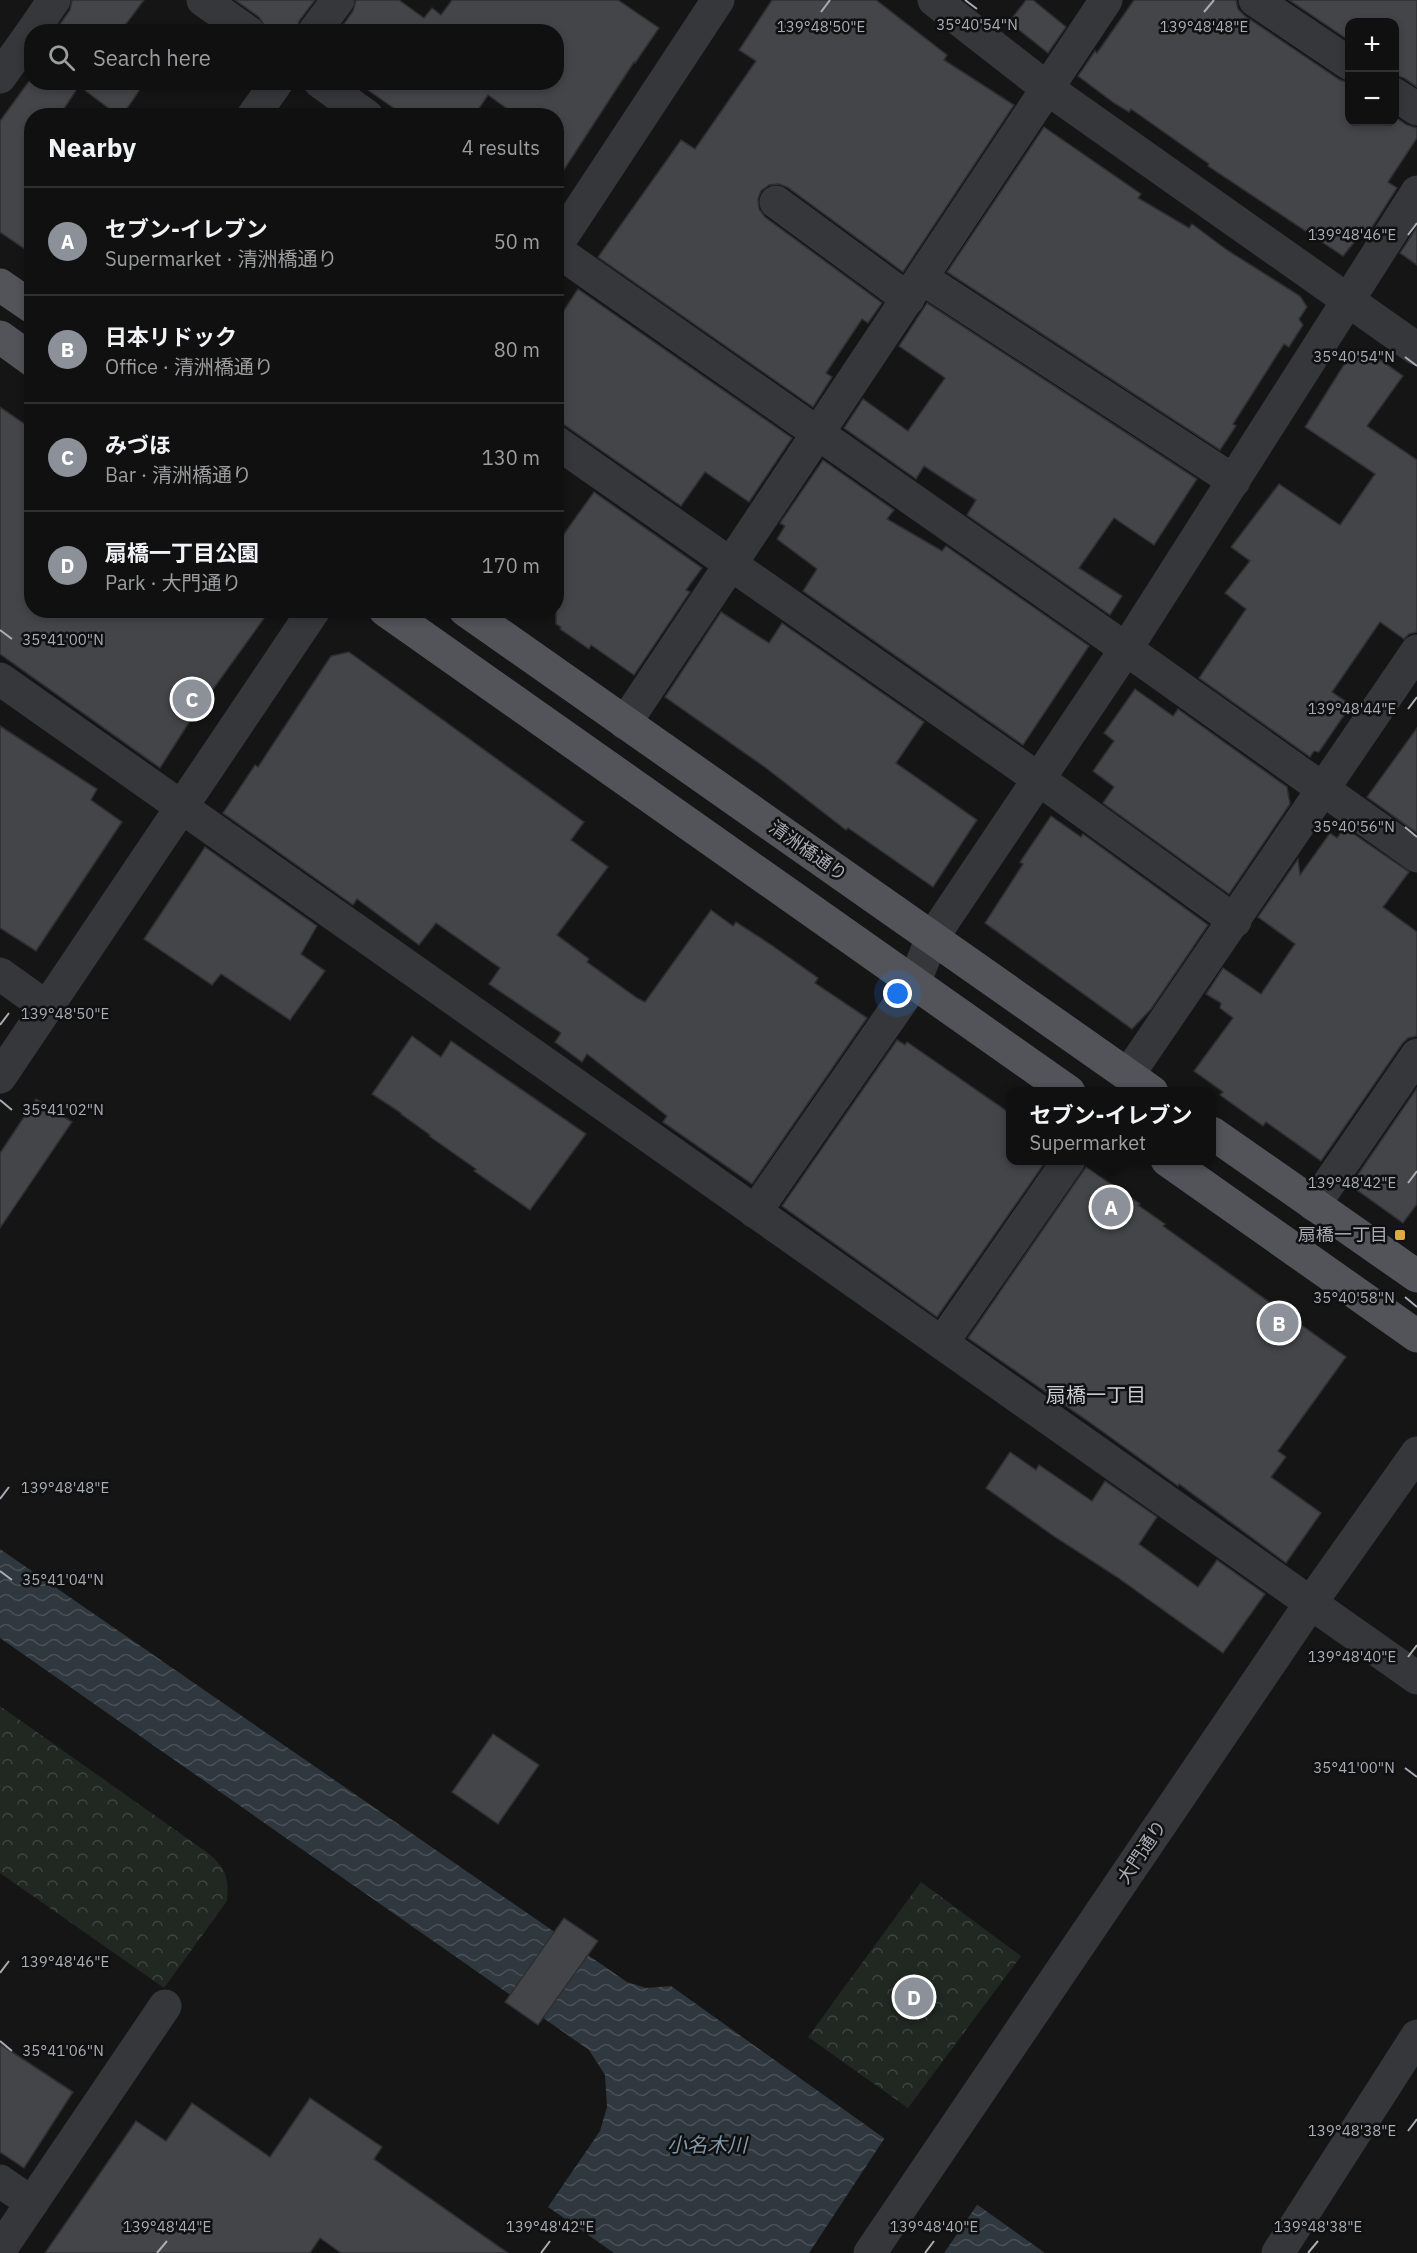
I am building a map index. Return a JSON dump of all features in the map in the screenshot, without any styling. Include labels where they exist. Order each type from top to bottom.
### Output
[{"type":"main road","points":[[0,285],[24,302]]},
{"type":"main road","points":[[0,337],[24,354]]},
{"type":"main road","points":[[396,618],[1062,1087]]},
{"type":"main road","name":"清洲橋通り","points":[[476,618],[1140,1083]]},
{"type":"main road","points":[[1216,1136],[1417,1276]]},
{"type":"main road","points":[[1173,1165],[1417,1336]]},
{"type":"street","points":[[38,24],[54,0]]},
{"type":"street","points":[[203,0],[237,24]]},
{"type":"street","points":[[321,24],[338,0]]},
{"type":"street","points":[[564,236],[718,0]]},
{"type":"street","points":[[933,0],[1048,89],[1417,349]]},
{"type":"street","points":[[625,723],[1106,0]]},
{"type":"street","points":[[1255,0],[1345,61]]},
{"type":"street","points":[[0,76],[24,43]]},
{"type":"street","points":[[259,108],[271,90]]},
{"type":"street","points":[[331,90],[356,108]]},
{"type":"street","points":[[1399,97],[1417,109]]},
{"type":"street","points":[[755,1212],[914,983],[932,938],[1126,649],[1415,200]]},
{"type":"street","points":[[776,202],[1233,481]]},
{"type":"street","points":[[564,254],[1417,856]]},
{"type":"street","points":[[564,448],[1040,780],[1235,921]]},
{"type":"street","points":[[0,1077],[309,618]]},
{"type":"street","points":[[1140,1083],[1235,921],[1417,651]]},
{"type":"street","points":[[0,678],[1417,1678]]},
{"type":"street","points":[[0,974],[46,1007]]},
{"type":"street","points":[[1314,1204],[1417,1055]]},
{"type":"street","points":[[942,1343],[1066,1165]]},
{"type":"street","name":"大門通り","points":[[870,2253],[1310,1604],[1417,1453]]},
{"type":"street","points":[[0,2250],[165,2006]]},
{"type":"street","points":[[1278,2253],[1417,2036]]},
{"type":"street","points":[[0,2181],[32,2203]]},
{"type":"green space","points":[[0,1706],[208,1853],[225,1874],[227,1901],[164,1988],[0,1873]]},
{"type":"green space","points":[[921,1882],[1021,1956],[908,2108],[808,2037]]},
{"type":"water","name":"小名木川","points":[[0,1549],[627,1982],[646,1988],[671,1986],[1045,2253],[614,2253],[548,2207],[600,2131],[607,2107],[605,2075],[589,2050],[0,1638]]},
{"type":"pier","points":[[886,2136],[979,2202],[944,2253],[809,2253]]},
{"type":"building","points":[[72,0],[144,0],[126,24],[60,24],[70,10]]},
{"type":"building","points":[[235,0],[315,0],[298,24],[263,24],[259,17]]},
{"type":"building","points":[[356,0],[399,0],[424,18],[432,8],[441,15],[452,0],[618,0],[659,28],[634,62],[564,170],[564,108],[506,108],[488,95],[479,108],[394,108],[368,90],[564,90],[564,24],[344,24],[353,11]]},
{"type":"building","points":[[772,0],[876,0],[947,55],[944,60],[1014,105],[903,272],[787,187],[779,184],[769,185],[761,191],[758,199],[759,209],[765,217],[882,303],[868,323],[862,319],[826,373],[832,377],[813,407],[598,257],[681,140],[695,149],[756,61],[739,50]]},
{"type":"building","points":[[1026,0],[1033,0],[1066,27],[1048,53],[1009,22]]},
{"type":"building","points":[[1134,0],[1236,0],[1238,9],[1245,16],[1345,82],[1345,126],[1399,126],[1399,120],[1417,128],[1417,138],[1388,182],[1397,188],[1369,232],[1365,229],[1343,256],[1208,166],[1209,164],[1131,109],[1129,112],[1114,103],[1078,76],[1095,51],[1097,53]]},
{"type":"building","points":[[1289,0],[1417,0],[1417,87],[1399,76],[1399,18],[1345,18],[1345,38]]},
{"type":"building","points":[[24,88],[24,90],[76,90],[64,108],[24,108],[24,248],[0,232],[0,121]]},
{"type":"building","points":[[84,90],[140,90],[127,108],[108,108]]},
{"type":"building","points":[[1044,127],[1141,194],[1138,198],[1189,228],[1192,224],[1227,250],[1300,296],[1307,307],[1299,319],[1303,325],[1289,347],[1284,344],[1233,424],[1236,426],[1220,450],[947,272]]},
{"type":"building","points":[[1417,227],[1417,265],[1400,253]]},
{"type":"building","points":[[578,289],[792,438],[749,502],[705,472],[681,506],[564,425],[564,310]]},
{"type":"building","points":[[927,303],[1197,479],[1154,545],[1114,518],[1079,568],[1122,596],[1110,615],[967,515],[976,500],[924,466],[916,479],[844,428],[863,399],[908,431],[945,378],[899,346]]},
{"type":"building","points":[[1372,354],[1403,376],[1367,426],[1417,460],[1417,632],[1409,634],[1404,639],[1380,622],[1332,692],[1351,705],[1319,752],[1314,751],[1310,757],[1199,678],[1246,609],[1225,593],[1250,561],[1231,547],[1279,484],[1340,525],[1375,474],[1305,427],[1345,363],[1357,355],[1365,360]]},
{"type":"building","points":[[0,407],[24,424],[24,618],[264,618],[188,724],[160,768],[0,654]]},
{"type":"building","points":[[823,460],[894,510],[887,519],[942,551],[946,546],[1089,646],[1023,745],[803,591],[817,569],[777,539],[785,526],[780,523]]},
{"type":"building","points":[[594,492],[702,568],[686,590],[690,592],[634,675],[591,645],[589,649],[556,624],[556,618],[564,618],[564,534]]},
{"type":"building","points":[[721,612],[769,643],[782,623],[924,722],[896,763],[977,820],[933,887],[848,828],[846,830],[766,768],[665,697]]},
{"type":"building","points":[[349,652],[584,822],[571,840],[608,867],[557,935],[589,959],[587,962],[637,998],[645,1002],[711,910],[733,926],[736,922],[770,944],[818,978],[815,983],[867,1018],[752,1184],[663,1122],[667,1116],[587,1054],[582,1062],[555,1042],[561,1033],[489,984],[500,968],[436,923],[419,945],[357,899],[353,905],[223,813],[255,765],[258,767],[331,656]]},
{"type":"building","points":[[1135,689],[1173,716],[1178,709],[1287,787],[1290,804],[1229,894],[1103,803],[1114,787],[1093,771],[1114,741],[1104,733]]},
{"type":"building","points":[[0,726],[97,789],[91,800],[122,822],[36,951],[0,928]]},
{"type":"building","points":[[1417,728],[1417,833],[1367,797]]},
{"type":"building","points":[[1051,816],[1081,837],[1083,834],[1208,925],[1151,1009],[1132,1029],[985,923],[1023,864],[1020,862]]},
{"type":"building","points":[[1345,828],[1409,872],[1383,907],[1417,932],[1417,1036],[1408,1038],[1402,1044],[1321,1161],[1266,1122],[1263,1126],[1220,1095],[1223,1092],[1194,1071],[1233,1018],[1220,1008],[1221,1003],[1206,994],[1223,968],[1261,994],[1295,944],[1258,917],[1298,859],[1300,875],[1330,833],[1337,838]]},
{"type":"building","points":[[205,847],[317,926],[301,954],[325,971],[290,1020],[221,974],[212,985],[144,939]]},
{"type":"building","points":[[412,1036],[441,1057],[451,1041],[586,1134],[530,1210],[474,1171],[476,1169],[401,1113],[372,1094]]},
{"type":"building","points":[[897,1040],[905,1045],[907,1042],[1006,1111],[1006,1165],[1043,1165],[937,1317],[782,1206]]},
{"type":"building","points":[[1417,1088],[1417,1204],[1403,1223],[1354,1188],[1352,1183]]},
{"type":"building","points":[[36,1099],[72,1122],[0,1228],[0,1153]]},
{"type":"building","points":[[1086,1167],[1140,1204],[1138,1205],[1165,1224],[1163,1226],[1346,1357],[1278,1451],[1286,1457],[1271,1477],[1321,1513],[1286,1563],[1179,1484],[1178,1486],[968,1338]]},
{"type":"building","points":[[1010,1452],[1036,1470],[1039,1465],[1092,1501],[1105,1481],[1157,1517],[1139,1544],[1198,1587],[1217,1560],[1265,1594],[1223,1653],[1117,1577],[986,1488]]},
{"type":"building","points":[[493,1734],[539,1765],[498,1824],[452,1792]]},
{"type":"building","points":[[564,1918],[598,1941],[538,2025],[505,2002]]},
{"type":"building","points":[[0,2044],[73,2092],[24,2168],[0,2152]]},
{"type":"building","points":[[310,2098],[382,2147],[374,2159],[508,2253],[341,2253],[320,2238],[310,2253],[45,2253],[136,2121],[166,2141],[192,2103],[270,2157]]},
{"type":"place","name":"みづほ","points":[[192,699]]},
{"type":"place","name":"セブン-イレブン","points":[[1111,1207]]},
{"type":"place","name":"扇橋一丁目","points":[[1400,1235]]},
{"type":"place","name":"日本リドック","points":[[1279,1323]]},
{"type":"place","name":"扇橋一丁目公園","points":[[914,1997]]},
{"type":"district","name":"扇橋一丁目","points":[[1096,1395]]}]
